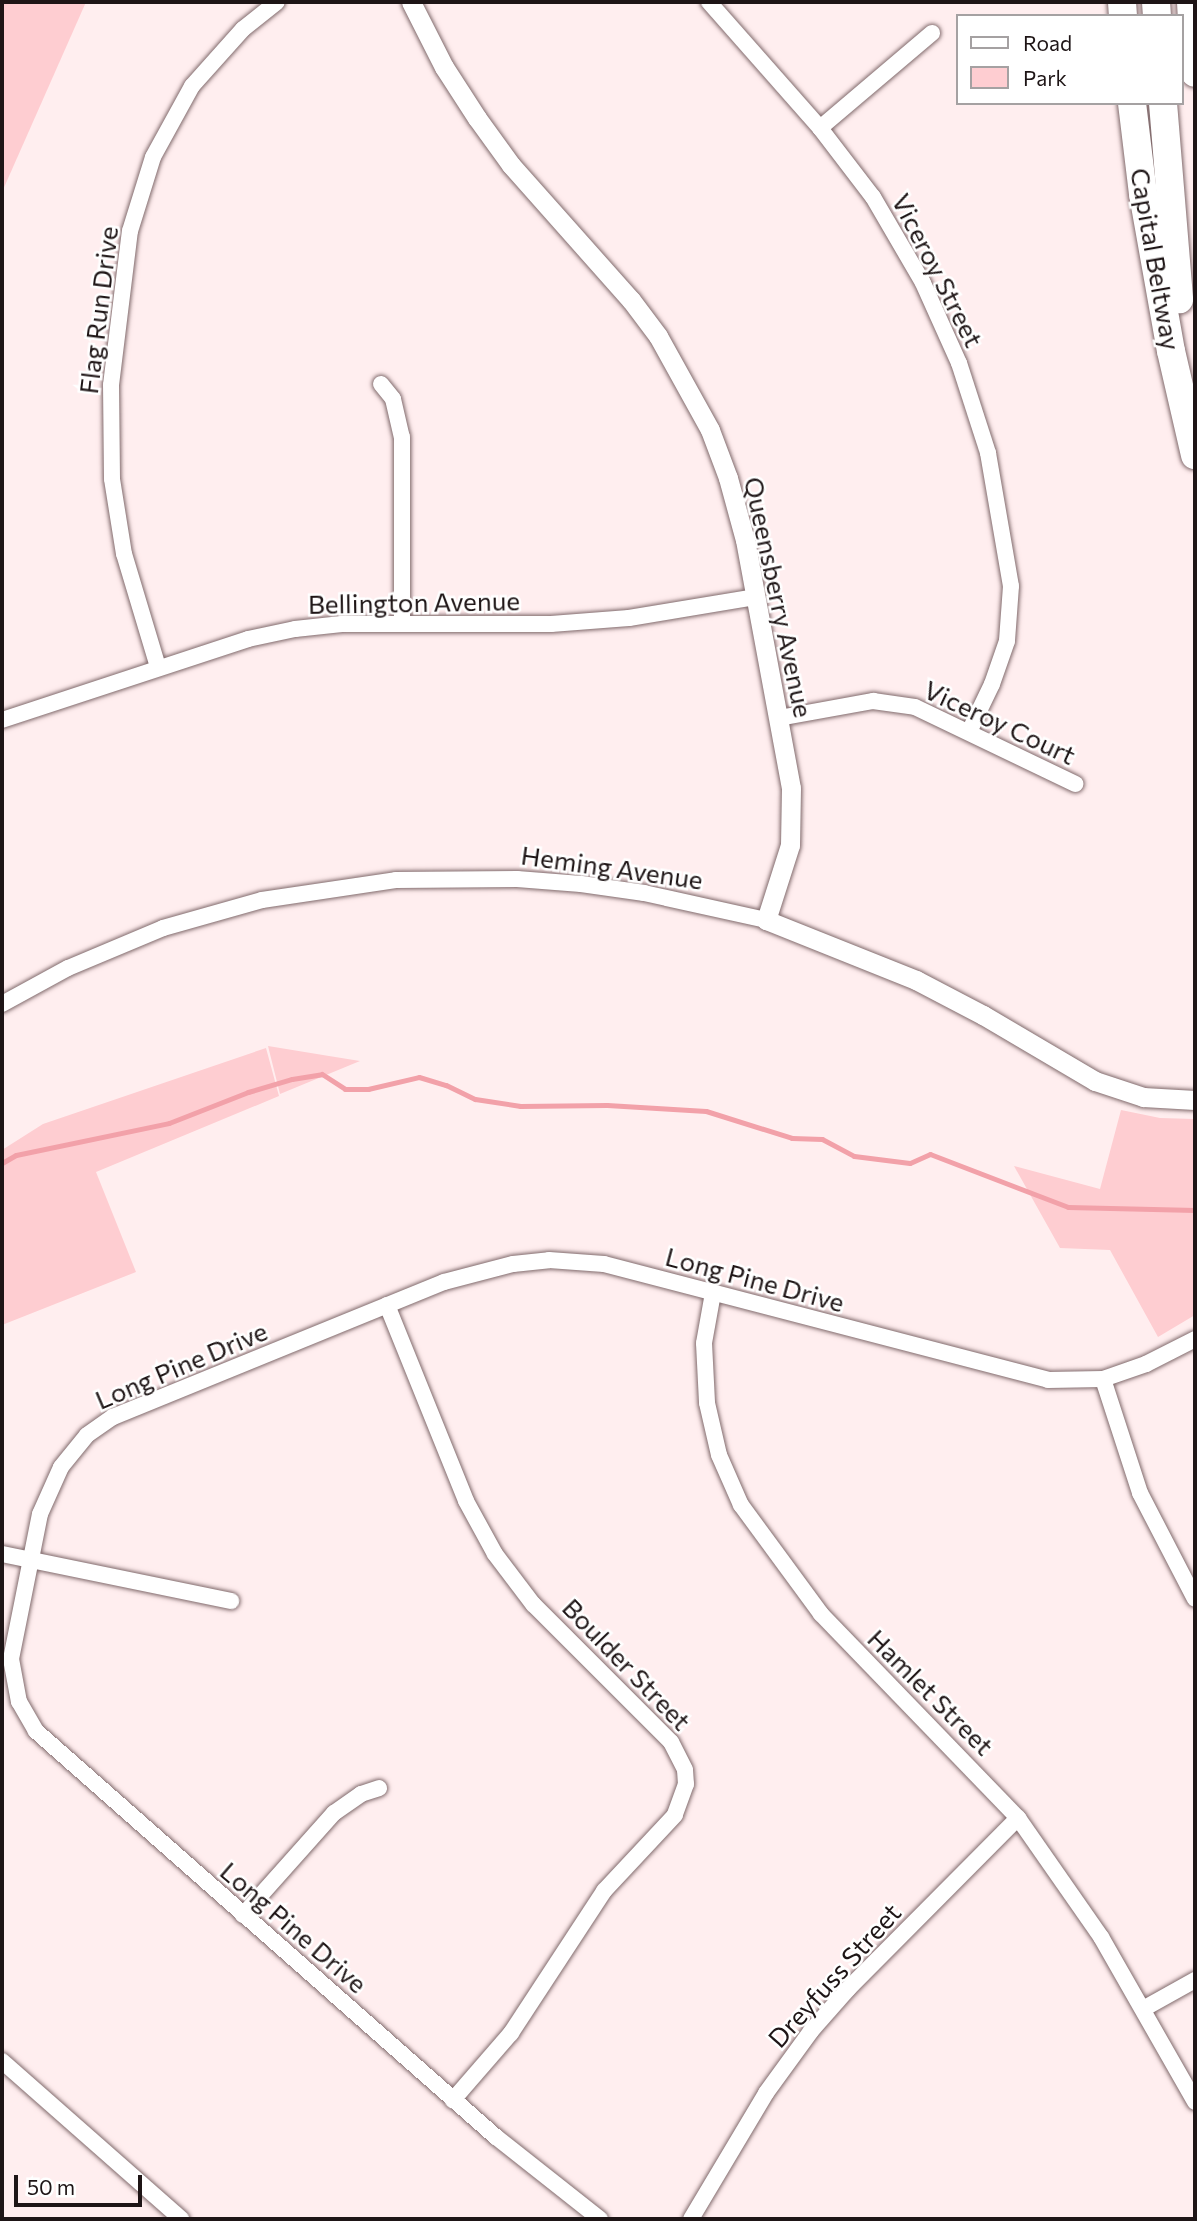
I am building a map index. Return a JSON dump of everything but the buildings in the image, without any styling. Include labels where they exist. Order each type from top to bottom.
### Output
[{"type":"highway","points":[[1191,2],[1195,72]]},
{"type":"highway","name":"Capital Beltway","points":[[1132,105],[1145,207],[1171,351],[1195,455]]},
{"type":"highway","points":[[1163,105],[1176,276],[1195,417]]},
{"type":"street","name":"Flag Run Drive","points":[[158,667],[124,554],[112,479],[111,385],[130,231],[153,157],[192,86],[243,29],[278,2]]},
{"type":"street","name":"Queensberry Avenue","points":[[411,2],[439,57],[477,118],[545,206],[631,300],[684,379],[710,430],[728,478],[756,597],[791,788],[792,822],[784,867],[766,920]]},
{"type":"street","name":"Viceroy Street","points":[[709,2],[820,128],[873,197],[923,283],[959,363],[988,453],[1009,562],[1011,610],[999,667],[969,732]]},
{"type":"street","points":[[820,128],[932,33]]},
{"type":"street","points":[[381,384],[394,399],[402,437],[402,624]]},
{"type":"street","name":"Bellington Avenue","points":[[2,720],[248,639],[295,629],[402,624],[551,624],[629,618],[756,597]]},
{"type":"street","name":"Viceroy Court","points":[[779,718],[860,702],[887,702],[915,708],[1076,784]]},
{"type":"street","name":"Heming Avenue","points":[[2,1004],[68,968],[175,925],[262,900],[396,880],[504,878],[581,884],[644,893],[766,920],[916,980],[983,1015],[1095,1081],[1143,1097],[1195,1100]]},
{"type":"street","name":"Long Pine Drive","points":[[600,2219],[453,2100],[46,1741],[25,1716],[14,1688],[11,1659],[40,1514],[52,1483],[73,1450],[98,1426],[113,1417],[387,1305],[475,1272],[549,1260],[604,1264],[1022,1376],[1048,1380],[1103,1379],[1146,1364],[1195,1339]]},
{"type":"street","name":"Hamlet Street","points":[[713,1293],[704,1343],[707,1403],[719,1455],[741,1505],[821,1614],[1018,1818],[1077,1898],[1195,2102]]},
{"type":"street","name":"Boulder Street","points":[[387,1305],[466,1501],[495,1554],[533,1604],[671,1742],[685,1770],[686,1784],[675,1815],[604,1891],[511,2033],[453,2100]]},
{"type":"street","points":[[1103,1379],[1140,1493],[1195,1599]]},
{"type":"street","points":[[2,1554],[231,1601]]},
{"type":"street","points":[[243,1914],[334,1813],[361,1794],[379,1788]]},
{"type":"street","name":"Dreyfuss Street","points":[[691,2219],[766,2093],[811,2031],[848,1989],[1018,1818]]},
{"type":"street","points":[[1143,2009],[1195,1980]]},
{"type":"street","points":[[2,2061],[181,2219]]},
{"type":"green space","points":[[2,2],[86,2],[2,192]]},
{"type":"green space","points":[[268,1046],[329,1056],[360,1061],[280,1094]]},
{"type":"green space","points":[[266,1048],[279,1096],[96,1172],[136,1272],[2,1325],[2,1150],[43,1124]]},
{"type":"green space","points":[[1121,1110],[1160,1118],[1195,1119],[1195,1315],[1158,1337],[1110,1250],[1060,1248],[1014,1166],[1100,1189]]},
{"type":"waterway","points":[[2,1163],[16,1155],[169,1123],[248,1092],[292,1079],[322,1074],[345,1089],[368,1089],[419,1077],[446,1085],[475,1099],[520,1106],[607,1105],[706,1111],[792,1138],[822,1139],[854,1156],[910,1163],[930,1154],[1068,1207],[1195,1210]]}]
